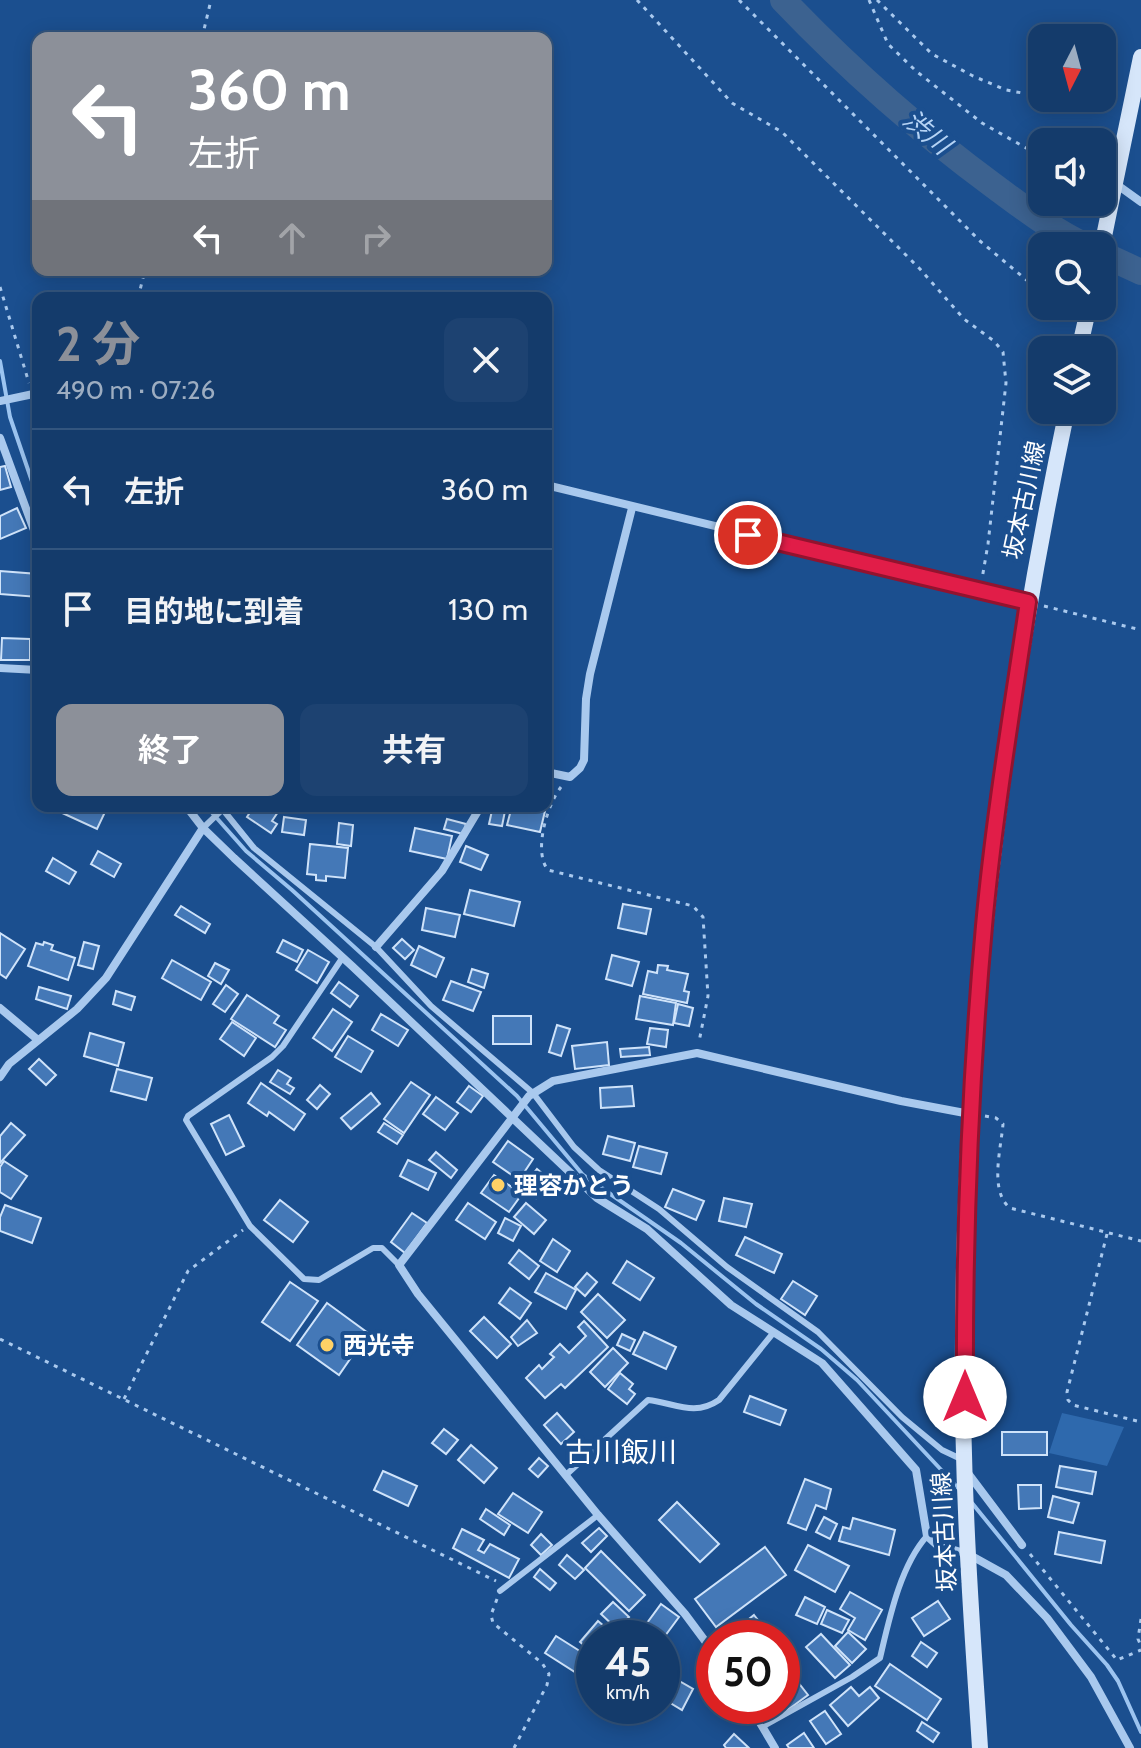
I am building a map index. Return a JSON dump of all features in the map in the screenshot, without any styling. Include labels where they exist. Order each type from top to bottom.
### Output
[{"type":"main road","points":[[1116,177],[1141,57]]},
{"type":"main road","name":"坂本古川線","points":[[980,1748],[965,1468],[964,1302],[970,1114],[986,910],[1001,777],[1028,602],[1064,424]]},
{"type":"street","points":[[1116,192],[1141,202]]},
{"type":"street","points":[[0,401],[32,394]]},
{"type":"street","points":[[0,438],[32,525]]},
{"type":"street","points":[[552,487],[1028,602]]},
{"type":"street","points":[[552,773],[570,777],[584,760],[590,674],[632,508]]},
{"type":"street","points":[[0,668],[32,670]]},
{"type":"street","points":[[192,812],[597,1198],[647,1229],[731,1305],[822,1363],[916,1470],[927,1536],[937,1545],[968,1554],[1006,1575],[1047,1618],[1091,1677],[1130,1748]]},
{"type":"street","points":[[376,947],[442,871],[477,812]]},
{"type":"street","points":[[0,1077],[9,1064],[77,1009],[106,978],[206,826]]},
{"type":"street","points":[[0,1008],[38,1040]]},
{"type":"street","points":[[696,1629],[598,1515],[418,1294],[399,1265],[531,1095],[553,1081],[697,1053],[970,1114]]},
{"type":"street","points":[[965,1468],[1022,1545]]},
{"type":"street","points":[[760,1724],[775,1748]]},
{"type":"lane","points":[[206,826],[218,812]]},
{"type":"lane","points":[[225,812],[254,848],[376,947],[431,1006],[531,1095],[574,1147],[599,1170],[659,1209],[727,1267],[818,1332],[902,1417],[965,1468]]},
{"type":"lane","points":[[343,957],[283,1046],[186,1120],[250,1226],[304,1279],[319,1280],[373,1248],[382,1248],[399,1265]]},
{"type":"lane","points":[[567,1474],[648,1400],[691,1411],[708,1407],[719,1400],[774,1332]]},
{"type":"lane","points":[[500,1591],[598,1515]]},
{"type":"lane","points":[[762,1727],[880,1658],[894,1603],[919,1545],[927,1536]]},
{"type":"path","points":[[203,32],[211,0]]},
{"type":"path","points":[[637,0],[732,103],[782,132],[920,269],[964,319],[994,341],[1003,352],[1006,383],[980,591]]},
{"type":"path","points":[[739,0],[980,241],[1028,281]]},
{"type":"path","points":[[869,0],[888,44],[916,71],[982,123],[1028,149]]},
{"type":"path","points":[[877,0],[932,54],[1006,90],[1028,94]]},
{"type":"path","points":[[0,287],[32,387]]},
{"type":"path","points":[[1028,602],[1141,630]]},
{"type":"path","points":[[552,804],[570,777]]},
{"type":"path","points":[[550,812],[541,843],[542,863],[548,870],[693,906],[703,917],[708,996],[697,1053]]},
{"type":"path","points":[[970,1114],[996,1118],[1003,1124],[998,1190],[1001,1201],[1010,1208],[1141,1241]]},
{"type":"path","points":[[124,1399],[188,1271],[250,1226]]},
{"type":"path","points":[[1107,1233],[1067,1392],[1068,1400],[1073,1405],[1141,1422]]},
{"type":"path","points":[[0,1339],[493,1578],[499,1584],[500,1591],[491,1615],[493,1623],[542,1663],[549,1674],[547,1685],[514,1748]]},
{"type":"path","points":[[1022,1545],[1117,1660],[1141,1648],[1138,1639],[1141,1619]]},
{"type":"shaded area","points":[[1062,1413],[1124,1427],[1107,1466],[1049,1453]]},
{"type":"building","points":[[5,466],[11,487],[0,490],[0,467]]},
{"type":"building","points":[[17,508],[26,528],[0,539],[0,516]]},
{"type":"building","points":[[0,571],[32,574],[32,597],[0,594]]},
{"type":"building","points":[[2,638],[30,639],[30,660],[1,660]]},
{"type":"building","points":[[60,812],[105,812],[97,829]]},
{"type":"building","points":[[250,812],[278,812],[272,821],[277,824],[271,833],[247,817]]},
{"type":"building","points":[[492,812],[505,812],[502,826],[489,824]]},
{"type":"building","points":[[510,812],[545,812],[540,832],[507,825]]},
{"type":"building","points":[[284,817],[306,820],[304,835],[282,832]]},
{"type":"building","points":[[447,819],[466,824],[463,834],[444,829]]},
{"type":"building","points":[[339,823],[353,825],[351,846],[337,844]]},
{"type":"building","points":[[415,828],[452,836],[447,859],[410,851]]},
{"type":"building","points":[[310,844],[348,848],[345,878],[326,876],[326,881],[316,880],[316,875],[307,874]]},
{"type":"building","points":[[466,846],[488,855],[481,870],[460,862]]},
{"type":"building","points":[[98,851],[121,864],[114,877],[91,864]]},
{"type":"building","points":[[53,858],[76,872],[69,884],[46,871]]},
{"type":"building","points":[[470,890],[520,902],[514,926],[464,914]]},
{"type":"building","points":[[623,904],[651,909],[646,934],[618,928]]},
{"type":"building","points":[[181,906],[210,924],[205,933],[175,915]]},
{"type":"building","points":[[426,908],[460,915],[455,937],[422,930]]},
{"type":"building","points":[[0,933],[25,949],[6,978],[0,974]]},
{"type":"building","points":[[402,939],[414,950],[405,959],[393,948]]},
{"type":"building","points":[[283,940],[303,950],[297,962],[277,952]]},
{"type":"building","points":[[44,942],[53,945],[51,950],[75,958],[68,980],[28,966],[36,943],[43,945]]},
{"type":"building","points":[[84,942],[99,946],[93,969],[78,965]]},
{"type":"building","points":[[419,946],[444,958],[436,977],[411,965]]},
{"type":"building","points":[[308,950],[329,962],[317,983],[296,970]]},
{"type":"building","points":[[612,955],[639,962],[632,986],[606,979]]},
{"type":"building","points":[[172,960],[211,982],[201,1000],[162,978]]},
{"type":"building","points":[[215,963],[229,970],[221,984],[208,976]]},
{"type":"building","points":[[658,965],[688,974],[684,991],[689,992],[687,1003],[643,994],[648,971],[657,973]]},
{"type":"building","points":[[472,969],[488,974],[484,988],[468,982]]},
{"type":"building","points":[[451,981],[481,992],[473,1011],[443,1000]]},
{"type":"building","points":[[339,982],[358,996],[350,1007],[331,993]]},
{"type":"building","points":[[226,985],[238,994],[225,1012],[213,1004]]},
{"type":"building","points":[[39,987],[71,996],[67,1009],[36,999]]},
{"type":"building","points":[[116,991],[135,997],[131,1010],[113,1004]]},
{"type":"building","points":[[247,995],[279,1016],[274,1023],[286,1030],[275,1047],[231,1019]]},
{"type":"building","points":[[640,996],[676,1003],[673,1025],[636,1019]]},
{"type":"building","points":[[678,1004],[693,1008],[689,1026],[674,1023]]},
{"type":"building","points":[[333,1009],[352,1022],[332,1051],[313,1038]]},
{"type":"building","points":[[381,1014],[408,1030],[398,1046],[372,1030]]},
{"type":"building","points":[[493,1016],[531,1016],[531,1044],[493,1044]]},
{"type":"building","points":[[232,1022],[256,1038],[244,1056],[220,1039]]},
{"type":"building","points":[[557,1025],[570,1029],[561,1056],[549,1052]]},
{"type":"building","points":[[650,1028],[668,1030],[666,1047],[647,1044]]},
{"type":"building","points":[[90,1033],[124,1043],[118,1066],[84,1056]]},
{"type":"building","points":[[348,1036],[373,1051],[361,1072],[335,1057]]},
{"type":"building","points":[[607,1042],[609,1065],[575,1069],[572,1046]]},
{"type":"building","points":[[649,1047],[650,1055],[621,1057],[620,1049]]},
{"type":"building","points":[[39,1059],[56,1075],[46,1085],[29,1069]]},
{"type":"building","points":[[117,1069],[152,1078],[146,1100],[111,1091]]},
{"type":"building","points":[[278,1070],[291,1078],[287,1084],[294,1088],[290,1094],[270,1082]]},
{"type":"building","points":[[411,1082],[430,1095],[404,1133],[384,1119]]},
{"type":"building","points":[[261,1083],[305,1114],[294,1130],[269,1112],[267,1116],[248,1103]]},
{"type":"building","points":[[320,1085],[330,1094],[317,1109],[307,1100]]},
{"type":"building","points":[[469,1086],[483,1096],[471,1112],[457,1102]]},
{"type":"building","points":[[632,1086],[634,1106],[601,1108],[600,1088]]},
{"type":"building","points":[[371,1093],[380,1104],[351,1129],[341,1118]]},
{"type":"building","points":[[436,1097],[458,1113],[445,1130],[423,1114]]},
{"type":"building","points":[[229,1115],[244,1146],[226,1155],[211,1124]]},
{"type":"building","points":[[11,1123],[25,1135],[0,1163],[0,1136]]},
{"type":"building","points":[[384,1123],[403,1135],[397,1144],[378,1132]]},
{"type":"building","points":[[608,1136],[635,1143],[630,1161],[603,1154]]},
{"type":"building","points":[[508,1141],[533,1159],[519,1180],[493,1162]]},
{"type":"building","points":[[639,1146],[667,1153],[661,1174],[633,1167]]},
{"type":"building","points":[[436,1152],[457,1170],[451,1178],[429,1160]]},
{"type":"building","points":[[408,1160],[436,1173],[428,1190],[400,1176]]},
{"type":"building","points":[[4,1161],[27,1176],[11,1199],[0,1192],[0,1167]]},
{"type":"building","points":[[537,1169],[550,1180],[536,1198],[522,1187]]},
{"type":"building","points":[[494,1175],[522,1194],[509,1212],[481,1193]]},
{"type":"building","points":[[673,1189],[704,1201],[696,1220],[665,1207]]},
{"type":"building","points":[[724,1198],[752,1204],[746,1227],[719,1221]]},
{"type":"building","points":[[280,1200],[308,1222],[293,1242],[264,1220]]},
{"type":"building","points":[[468,1203],[496,1222],[485,1239],[456,1220]]},
{"type":"building","points":[[526,1203],[546,1220],[534,1234],[514,1217]]},
{"type":"building","points":[[5,1205],[41,1218],[32,1243],[0,1231],[0,1217]]},
{"type":"building","points":[[412,1213],[427,1223],[405,1253],[391,1242]]},
{"type":"building","points":[[505,1218],[521,1226],[513,1241],[498,1233]]},
{"type":"building","points":[[745,1237],[782,1254],[774,1273],[736,1255]]},
{"type":"building","points":[[553,1239],[570,1251],[557,1272],[540,1261]]},
{"type":"building","points":[[519,1250],[539,1266],[529,1279],[509,1263]]},
{"type":"building","points":[[627,1261],[654,1278],[640,1300],[613,1283]]},
{"type":"building","points":[[546,1273],[576,1290],[566,1309],[535,1292]]},
{"type":"building","points":[[587,1273],[597,1282],[585,1296],[575,1287]]},
{"type":"building","points":[[793,1281],[817,1296],[805,1315],[781,1299]]},
{"type":"building","points":[[290,1282],[318,1301],[290,1341],[262,1322]]},
{"type":"building","points":[[510,1288],[531,1303],[520,1319],[499,1303]]},
{"type":"building","points":[[598,1294],[625,1320],[607,1338],[581,1312]]},
{"type":"building","points":[[327,1303],[368,1333],[339,1375],[297,1345]]},
{"type":"building","points":[[484,1317],[511,1344],[497,1358],[470,1331]]},
{"type":"building","points":[[527,1320],[537,1333],[518,1346],[511,1337]]},
{"type":"building","points":[[584,1321],[608,1347],[565,1388],[561,1384],[545,1398],[526,1378],[539,1365],[542,1369],[554,1357],[550,1354],[560,1344],[569,1353],[586,1336],[578,1327]]},
{"type":"building","points":[[644,1332],[676,1347],[666,1369],[633,1354]]},
{"type":"building","points":[[622,1334],[635,1340],[630,1351],[617,1345]]},
{"type":"building","points":[[613,1348],[628,1363],[605,1387],[590,1372]]},
{"type":"building","points":[[620,1373],[633,1384],[629,1389],[635,1394],[627,1404],[608,1389]]},
{"type":"building","points":[[750,1396],[786,1410],[780,1425],[744,1412]]},
{"type":"building","points":[[557,1413],[574,1432],[561,1444],[544,1425]]},
{"type":"building","points":[[444,1429],[458,1440],[446,1454],[432,1443]]},
{"type":"building","points":[[1002,1432],[1047,1432],[1047,1455],[1002,1455]]},
{"type":"building","points":[[471,1445],[497,1468],[484,1483],[458,1460]]},
{"type":"building","points":[[539,1458],[548,1466],[538,1477],[529,1469]]},
{"type":"building","points":[[1060,1466],[1096,1472],[1092,1494],[1056,1487]]},
{"type":"building","points":[[383,1471],[417,1486],[408,1506],[374,1490]]},
{"type":"building","points":[[805,1479],[831,1489],[826,1509],[816,1505],[806,1530],[788,1523]]},
{"type":"building","points":[[1018,1485],[1041,1485],[1041,1508],[1019,1509]]},
{"type":"building","points":[[513,1493],[542,1512],[528,1533],[498,1514]]},
{"type":"building","points":[[1053,1496],[1079,1503],[1073,1523],[1048,1517]]},
{"type":"building","points":[[677,1502],[719,1544],[700,1562],[659,1520]]},
{"type":"building","points":[[486,1509],[510,1525],[504,1535],[480,1519]]},
{"type":"building","points":[[824,1517],[837,1524],[830,1539],[816,1532]]},
{"type":"building","points":[[853,1518],[895,1530],[889,1555],[839,1541],[843,1527],[850,1529]]},
{"type":"building","points":[[599,1528],[607,1536],[591,1552],[582,1543]]},
{"type":"building","points":[[462,1529],[484,1540],[478,1550],[484,1553],[490,1544],[519,1559],[509,1578],[453,1548]]},
{"type":"building","points":[[1059,1532],[1105,1541],[1101,1563],[1055,1554]]},
{"type":"building","points":[[541,1534],[552,1545],[541,1555],[531,1545]]},
{"type":"building","points":[[808,1545],[849,1566],[835,1592],[795,1570]]},
{"type":"building","points":[[765,1547],[786,1575],[725,1620],[711,1620],[695,1599]]},
{"type":"building","points":[[601,1551],[645,1595],[629,1611],[585,1568]]},
{"type":"building","points":[[567,1555],[584,1570],[575,1579],[559,1565]]},
{"type":"building","points":[[540,1569],[556,1583],[550,1590],[534,1577]]},
{"type":"building","points":[[850,1592],[882,1610],[865,1640],[848,1630],[855,1618],[840,1609]]},
{"type":"building","points":[[805,1597],[825,1607],[817,1624],[796,1615]]},
{"type":"building","points":[[938,1601],[950,1619],[924,1636],[912,1618]]},
{"type":"building","points":[[613,1602],[629,1617],[626,1620],[607,1620],[601,1614]]},
{"type":"building","points":[[661,1604],[679,1617],[677,1620],[649,1620]]},
{"type":"building","points":[[827,1610],[849,1620],[842,1633],[821,1624]]},
{"type":"building","points":[[848,1632],[866,1649],[852,1663],[835,1646]]},
{"type":"building","points":[[821,1634],[850,1665],[835,1678],[806,1647]]},
{"type":"building","points":[[556,1636],[576,1649],[576,1673],[545,1653]]},
{"type":"building","points":[[921,1642],[937,1653],[927,1667],[912,1656]]},
{"type":"building","points":[[890,1664],[941,1699],[927,1720],[875,1686]]},
{"type":"building","points":[[680,1681],[693,1689],[680,1709]]},
{"type":"building","points":[[800,1685],[808,1695],[800,1701]]},
{"type":"building","points":[[851,1687],[859,1696],[870,1687],[879,1698],[848,1726],[830,1705]]},
{"type":"building","points":[[825,1711],[841,1734],[826,1744],[810,1721]]},
{"type":"building","points":[[922,1722],[939,1733],[933,1742],[917,1731]]},
{"type":"building","points":[[804,1733],[814,1748],[789,1748],[787,1745]]},
{"type":"building","points":[[734,1734],[749,1748],[726,1748],[724,1745]]},
{"type":"waterway","name":"渋川","points":[[783,0],[858,74],[938,143],[1060,232]]},
{"type":"waterway","name":"渋川","points":[[1116,260],[1141,272]]},
{"type":"waterway","points":[[0,361],[10,417],[32,481]]},
{"type":"waterway","points":[[211,812],[246,851],[517,1096],[583,1175],[681,1243],[756,1304],[821,1349],[857,1380],[961,1491]]},
{"type":"waterway","points":[[972,1503],[1107,1665],[1118,1681],[1141,1732]]},
{"type":"place","name":"理容かとう","points":[[498,1185]]},
{"type":"place","name":"西光寺","points":[[327,1345]]},
{"type":"district","name":"古川飯川","points":[[621,1452]]},
{"type":"route","points":[[748,535],[1028,602],[1001,777],[985,924],[970,1114],[964,1302],[965,1397]]}]
